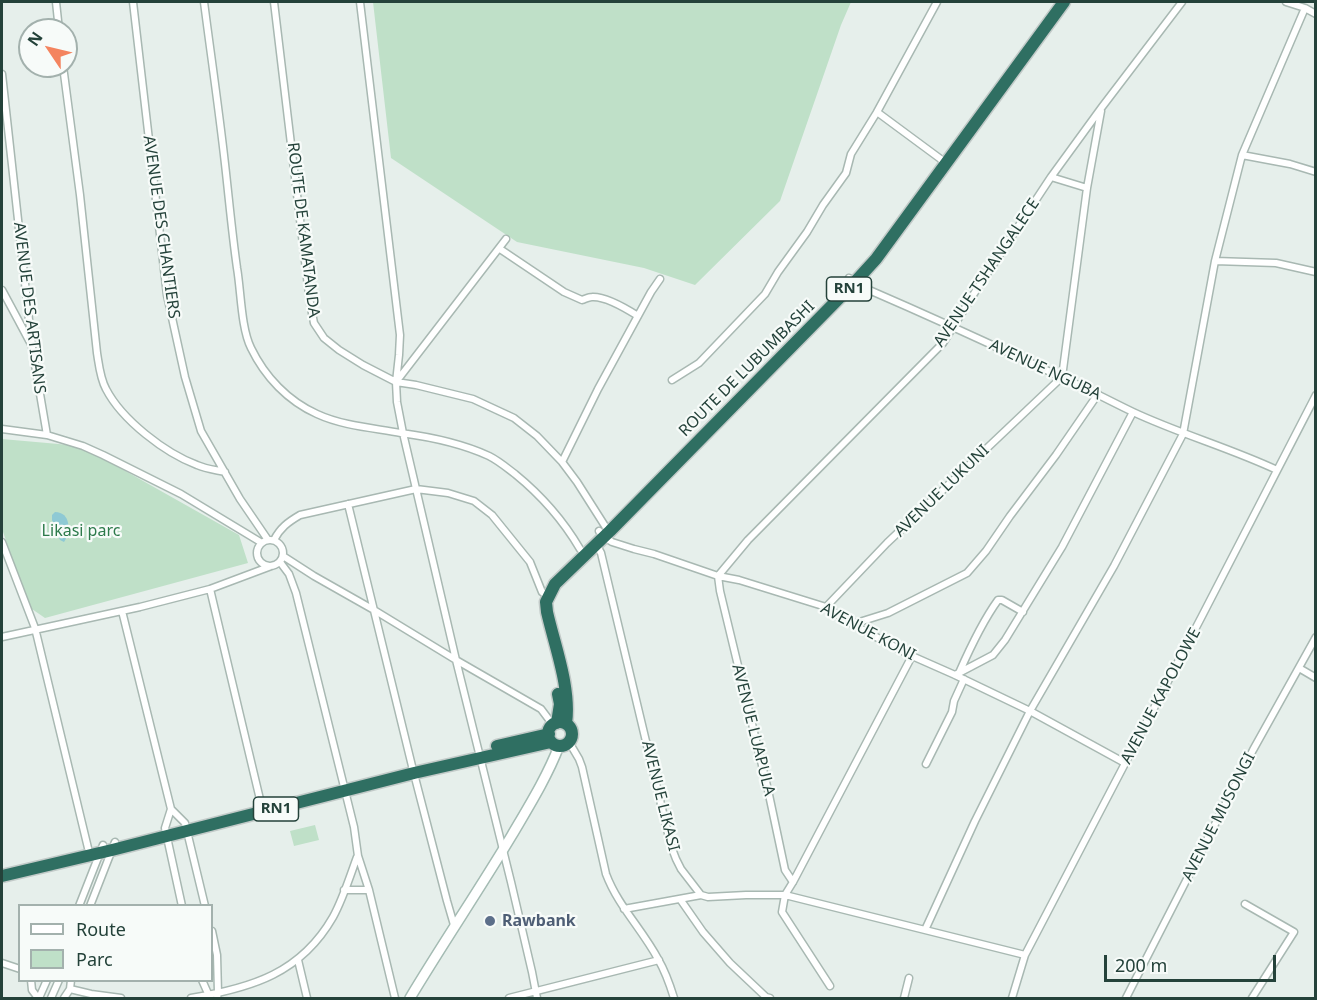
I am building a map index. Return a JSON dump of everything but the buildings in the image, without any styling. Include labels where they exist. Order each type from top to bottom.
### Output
[{"type":"highway","name":"ROUTE DE LUBUMBASHI","points":[[544,598],[603,534],[852,280],[876,259],[1055,2]]},
{"type":"highway","name":"ROUTE DE LUBUMBASHI","points":[[944,161],[1064,2]]},
{"type":"highway","name":"ROUTE DE LUBUMBASHI","points":[[544,598],[551,579],[580,549],[603,534]]},
{"type":"highway","points":[[544,598],[568,704],[558,734]]},
{"type":"highway","name":"RN1","points":[[2,868],[104,847],[558,734]]},
{"type":"highway","name":"RN1","points":[[2,876],[104,847]]},
{"type":"main road","points":[[410,999],[543,782],[558,734]]},
{"type":"street","points":[[56,2],[58,18]]},
{"type":"street","name":"AVENUE DES CHANTIERS","points":[[133,2],[167,296],[185,377],[201,431],[240,499],[268,541]]},
{"type":"street","points":[[204,2],[245,325],[250,345],[258,361],[285,393],[318,415],[372,429],[447,441],[501,463],[554,510],[580,549]]},
{"type":"street","name":"ROUTE DE KAMATANDA","points":[[274,2],[307,283],[314,323],[324,338],[339,350],[396,382],[473,399],[514,418],[537,436],[562,462],[577,482]]},
{"type":"street","points":[[360,2],[400,335],[396,382],[397,402],[536,996]]},
{"type":"street","points":[[672,380],[699,363],[765,294],[846,173],[851,154],[877,112],[937,2]]},
{"type":"street","name":"AVENUE TSHANGALECE","points":[[718,576],[756,532],[943,343],[1052,177],[1102,106],[1182,2]]},
{"type":"street","points":[[1287,2],[1316,14]]},
{"type":"street","points":[[925,930],[975,821],[1030,711],[1114,566],[1183,434],[1215,261],[1242,155],[1305,8]]},
{"type":"street","name":"AVENUE DES ARTISANS","points":[[2,74],[32,347],[46,435]]},
{"type":"street","points":[[65,78],[97,353],[100,373],[106,389],[140,431],[161,446],[194,464],[225,472]]},
{"type":"street","points":[[1062,377],[1087,188],[1102,106]]},
{"type":"street","points":[[877,112],[944,161]]},
{"type":"street","points":[[1242,155],[1290,164],[1316,172]]},
{"type":"street","points":[[1052,177],[1087,188]]},
{"type":"street","points":[[396,382],[506,239]]},
{"type":"street","points":[[500,249],[564,292],[582,300],[593,297],[611,301],[638,316]]},
{"type":"street","points":[[1215,261],[1276,263],[1316,272]]},
{"type":"street","points":[[562,462],[598,389],[660,279]]},
{"type":"street","name":"AVENUE NGUBA","points":[[852,280],[860,286],[953,326],[1133,412],[1277,470]]},
{"type":"street","points":[[2,290],[32,347]]},
{"type":"street","name":"AVENUE LUKUNI","points":[[826,608],[887,543],[1062,377]]},
{"type":"street","points":[[853,624],[888,613],[967,573],[986,551],[1098,394]]},
{"type":"street","name":"AVENUE KAPOLOWE","points":[[1012,999],[1024,955],[1316,395]]},
{"type":"street","points":[[957,674],[993,655],[1005,640],[1062,548],[1133,412]]},
{"type":"street","points":[[2,429],[46,435],[83,446],[181,494],[268,541],[282,546],[279,561],[289,574],[296,593],[345,788],[358,856],[369,890],[395,999]]},
{"type":"street","name":"AVENUE LIKASI","points":[[577,482],[603,534],[601,553],[671,846],[681,869],[701,895]]},
{"type":"street","points":[[544,598],[530,562],[492,515],[474,501],[448,493],[416,489],[300,515],[258,549],[258,557],[266,565],[279,561],[314,576],[541,709],[579,759],[606,874],[624,909],[659,960],[674,999]]},
{"type":"street","points":[[348,504],[413,770],[454,925]]},
{"type":"street","name":"AVENUE KONI","points":[[603,534],[634,549],[826,608],[912,656],[957,674],[1125,763]]},
{"type":"street","points":[[2,542],[35,628],[43,662],[104,847],[90,904]]},
{"type":"street","points":[[2,637],[210,589],[279,561]]},
{"type":"street","name":"AVENUE LUAPULA","points":[[718,576],[785,870],[793,882]]},
{"type":"street","points":[[210,589],[262,808]]},
{"type":"street","points":[[957,674],[998,600],[1023,612]]},
{"type":"street","points":[[122,611],[171,809],[185,827],[204,904]]},
{"type":"street","name":"AVENUE MUSONGI","points":[[1126,999],[1253,750],[1316,637]]},
{"type":"street","points":[[830,986],[782,912],[785,895],[912,656]]},
{"type":"street","points":[[1299,668],[1316,678]]},
{"type":"street","points":[[926,764],[964,679]]},
{"type":"street","points":[[171,809],[166,832],[182,904]]},
{"type":"street","points":[[80,904],[104,847]]},
{"type":"street","points":[[191,999],[217,996],[269,977],[308,951],[334,916],[358,856]]},
{"type":"street","points":[[344,890],[369,890]]},
{"type":"street","points":[[624,909],[701,895],[708,897],[785,895],[1024,955]]},
{"type":"street","points":[[680,899],[703,932],[730,963],[770,999]]},
{"type":"street","points":[[1245,904],[1294,932],[1252,999]]},
{"type":"street","points":[[213,935],[218,955],[217,996]]},
{"type":"street","points":[[297,960],[307,999]]},
{"type":"street","points":[[510,999],[536,996],[659,960]]},
{"type":"street","points":[[2,963],[18,968]]},
{"type":"street","points":[[904,999],[909,978]]},
{"type":"street","points":[[31,982],[32,990],[39,999],[47,982]]},
{"type":"street","points":[[51,999],[59,982]]},
{"type":"street","points":[[64,999],[70,989],[71,982]]},
{"type":"street","points":[[202,982],[209,997]]},
{"type":"street","points":[[70,989],[121,999]]},
{"type":"green space","points":[[373,2],[851,2],[780,201],[695,285],[644,268],[517,242],[391,158]]},
{"type":"green space","name":"Likasi parc","points":[[2,439],[81,446],[239,535],[248,563],[45,618],[29,607],[2,529]]},
{"type":"green space","points":[[315,825],[319,840],[294,846],[290,831]]},
{"type":"water","points":[[55,512],[64,515],[67,519],[68,533],[64,542],[60,540],[52,520]]},
{"type":"place","name":"Rawbank","points":[[490,921]]}]
